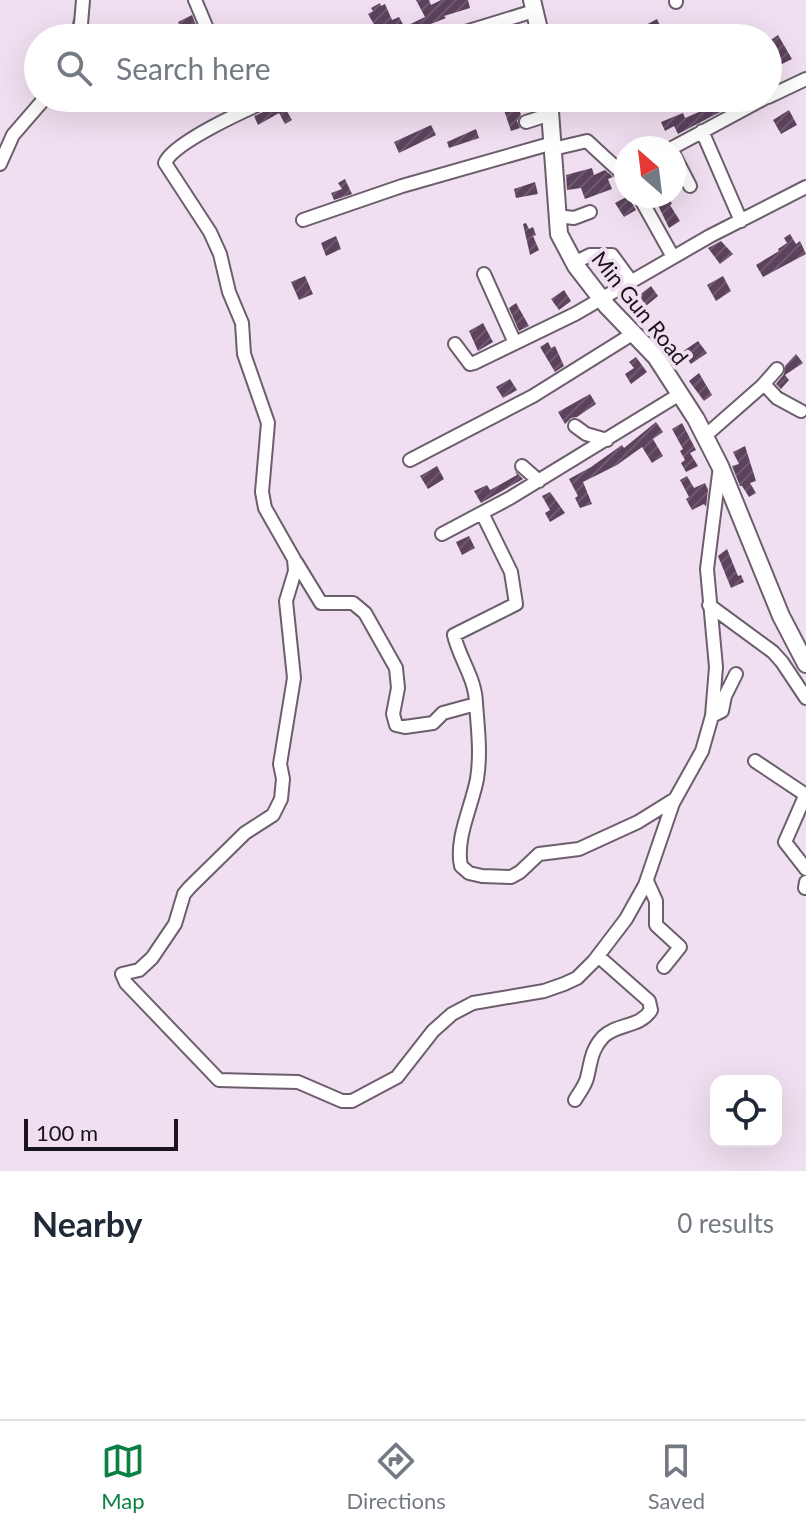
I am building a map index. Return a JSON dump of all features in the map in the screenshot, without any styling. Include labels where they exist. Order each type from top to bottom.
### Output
[{"type":"street","points":[[81,24],[83,0]]},
{"type":"street","points":[[195,0],[205,24]]},
{"type":"street","points":[[485,24],[533,5]]},
{"type":"street","points":[[782,90],[806,79]]},
{"type":"street","points":[[0,164],[13,135],[33,112]]},
{"type":"street","points":[[244,112],[193,138],[168,156],[165,163],[210,232],[242,323],[244,354],[268,423],[263,501],[272,524],[321,603],[353,603],[365,613],[396,668],[398,681],[393,714],[398,727],[433,723],[443,713],[476,704]]},
{"type":"street","points":[[526,122],[539,112]]},
{"type":"street","name":"Min Gun Road","points":[[551,112],[559,234],[574,263],[602,299],[656,357],[705,436],[770,589],[806,664]]},
{"type":"street","points":[[686,140],[738,112]]},
{"type":"street","points":[[702,131],[741,221]]},
{"type":"street","points":[[303,220],[402,186],[553,146],[587,141],[614,166]]},
{"type":"street","points":[[686,178],[690,186]]},
{"type":"street","points":[[455,344],[471,364],[602,299],[673,257],[806,187]]},
{"type":"street","points":[[646,208],[673,257]]},
{"type":"street","points":[[556,216],[574,218],[590,212]]},
{"type":"street","points":[[574,263],[590,255],[612,255],[631,281]]},
{"type":"street","points":[[484,274],[515,343]]},
{"type":"street","points":[[410,460],[533,396],[634,333]]},
{"type":"street","points":[[705,436],[777,369]]},
{"type":"street","points":[[764,384],[777,398],[801,411]]},
{"type":"street","points":[[442,534],[539,481],[680,394]]},
{"type":"street","points":[[575,426],[586,434],[607,440]]},
{"type":"street","points":[[522,466],[539,481]]},
{"type":"street","points":[[294,559],[296,567],[287,593],[286,612],[294,678],[280,764],[283,779],[278,808],[268,820],[239,839],[184,894],[175,924],[144,967],[122,974],[126,983],[222,1082],[298,1082],[347,1103],[397,1077],[433,1031],[452,1014],[473,1003],[544,991],[564,984],[585,971],[626,919],[647,881],[675,799],[702,751],[712,716],[716,667],[709,605],[708,549],[720,466]]},
{"type":"street","points":[[482,513],[511,572],[516,602],[454,635],[472,681],[480,749],[460,851],[461,866],[469,873],[503,877],[516,875],[539,854],[579,849],[638,822],[675,799]]},
{"type":"street","points":[[709,605],[773,652],[806,698]]},
{"type":"street","points":[[712,716],[722,711],[725,696],[736,674]]},
{"type":"street","points":[[755,761],[806,794],[785,844],[802,860],[806,869]]},
{"type":"street","points":[[647,881],[656,901],[656,925],[680,947],[664,967]]},
{"type":"street","points":[[805,888],[806,882]]},
{"type":"street","points":[[575,1100],[586,1081],[592,1053],[603,1037],[617,1028],[634,1024],[651,1010],[649,1001],[598,956]]},
{"type":"building","points":[[416,0],[429,0],[431,5],[441,0],[468,0],[470,8],[444,16],[446,18],[431,24],[410,24],[425,17]]},
{"type":"building","points":[[385,4],[392,20],[399,17],[403,24],[374,24],[368,14],[373,11],[371,8]]},
{"type":"building","points":[[192,15],[196,24],[179,24]]},
{"type":"building","points":[[782,42],[792,59],[782,64]]},
{"type":"building","points":[[789,110],[797,125],[781,134],[773,120]]},
{"type":"building","points":[[263,112],[287,112],[292,120],[285,124],[279,113],[258,125],[254,116]]},
{"type":"building","points":[[505,112],[520,112],[517,121],[520,128],[511,131]]},
{"type":"building","points":[[699,112],[720,112],[678,134],[674,126],[665,131],[661,122],[683,113],[685,118]]},
{"type":"building","points":[[431,125],[436,135],[399,153],[394,142]]},
{"type":"building","points":[[476,129],[479,138],[449,148],[447,142]]},
{"type":"building","points":[[592,168],[594,175],[605,170],[613,177],[608,179],[612,189],[585,199],[581,188],[567,190],[566,175]]},
{"type":"building","points":[[345,179],[352,194],[334,200],[331,193],[342,189],[338,183]]},
{"type":"building","points":[[535,182],[538,194],[516,198],[514,189]]},
{"type":"building","points":[[618,208],[635,208],[636,210],[624,217]]},
{"type":"building","points":[[659,208],[672,208],[680,221],[669,228]]},
{"type":"building","points":[[526,223],[529,229],[533,227],[539,250],[530,255],[523,224]]},
{"type":"building","points":[[790,234],[796,244],[800,241],[806,254],[763,277],[756,265],[779,251],[787,243],[784,238]]},
{"type":"building","points":[[336,236],[341,249],[326,256],[321,243]]},
{"type":"building","points":[[721,241],[733,254],[720,264],[708,248]]},
{"type":"building","points":[[305,276],[313,294],[299,300],[291,282]]},
{"type":"building","points":[[723,276],[731,291],[716,301],[707,285]]},
{"type":"building","points":[[651,286],[658,296],[646,306],[638,296]]},
{"type":"building","points":[[564,290],[571,301],[559,310],[551,299]]},
{"type":"building","points":[[516,303],[529,326],[519,331],[509,308]]},
{"type":"building","points":[[483,323],[493,342],[478,351],[469,331]]},
{"type":"building","points":[[698,341],[707,353],[691,364],[682,352]]},
{"type":"building","points":[[548,342],[551,348],[555,346],[564,366],[555,372],[540,347]]},
{"type":"building","points":[[796,354],[803,363],[785,375],[789,380],[781,389],[776,384],[784,374],[785,366]]},
{"type":"building","points":[[636,357],[647,372],[631,384],[625,374],[634,368],[629,362]]},
{"type":"building","points":[[699,373],[712,395],[704,401],[689,381]]},
{"type":"building","points":[[510,379],[517,390],[503,398],[496,387]]},
{"type":"building","points":[[590,394],[596,404],[565,424],[558,412]]},
{"type":"building","points":[[656,422],[663,432],[653,439],[663,456],[652,463],[642,447],[617,465],[583,482],[592,504],[580,508],[569,479],[622,445],[624,448]]},
{"type":"building","points":[[682,423],[696,450],[690,453],[698,466],[686,472],[681,463],[685,460],[680,451],[683,449],[672,429]]},
{"type":"building","points":[[745,446],[756,481],[750,483],[756,493],[749,497],[740,486],[732,466],[739,464],[733,452]]},
{"type":"building","points":[[437,466],[444,479],[428,489],[420,476]]},
{"type":"building","points":[[515,471],[523,479],[481,503],[474,491],[487,485],[490,490],[517,475]]},
{"type":"building","points":[[687,476],[694,488],[705,483],[708,490],[706,507],[704,504],[692,510],[680,480]]},
{"type":"building","points":[[550,492],[565,513],[550,522],[545,513],[550,510],[542,496]]},
{"type":"building","points":[[469,536],[475,548],[462,555],[456,542]]},
{"type":"building","points":[[727,549],[738,576],[741,575],[744,582],[731,588],[718,556]]},
{"type":"waterway","points":[[73,24],[76,15]]}]
